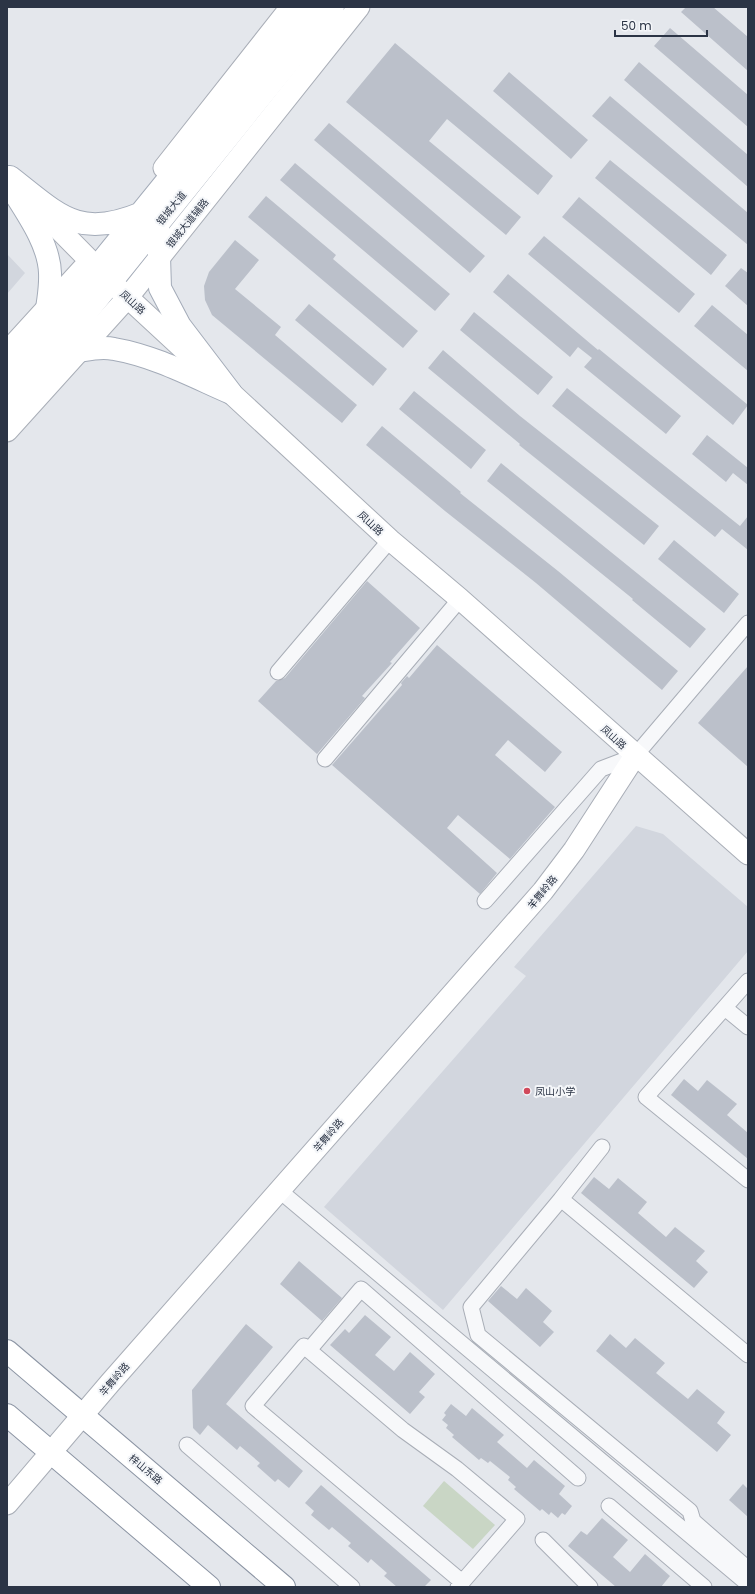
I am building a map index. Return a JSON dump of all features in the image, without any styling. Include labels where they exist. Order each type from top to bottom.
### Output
[{"type":"main road","name":"银城大道","points":[[150,219],[308,7]]},
{"type":"main road","name":"银城大道","points":[[7,378],[100,270],[150,219],[333,7]]},
{"type":"main road","points":[[7,176],[59,216],[87,225],[150,219],[160,257],[160,288],[180,326],[231,393]]},
{"type":"main road","points":[[7,181],[41,238],[50,272],[47,308],[42,337]]},
{"type":"main road","name":"银城大道","points":[[7,406],[48,359],[100,270]]},
{"type":"main road","points":[[48,359],[80,351],[113,348],[160,362],[231,393]]},
{"type":"main road","name":"梓山东路","points":[[7,1352],[284,1587]]},
{"type":"main road","points":[[7,1415],[209,1587]]},
{"type":"street","points":[[7,352],[47,308],[100,270],[121,222],[291,7]]},
{"type":"street","name":"银城大道辅路","points":[[7,431],[128,297],[359,7]]},
{"type":"street","name":"凤山路","points":[[7,176],[128,297],[390,540],[460,599],[635,756],[748,854]]},
{"type":"street","points":[[278,672],[390,540]]},
{"type":"street","points":[[325,759],[460,599]]},
{"type":"street","points":[[485,901],[601,769],[635,756],[748,623]]},
{"type":"street","name":"羊舞岭路","points":[[7,1504],[82,1416],[543,891],[574,850],[635,756]]},
{"type":"street","points":[[748,981],[646,1097],[748,1180]]},
{"type":"street","points":[[725,1008],[748,1027]]},
{"type":"street","points":[[602,1147],[561,1199],[471,1307],[478,1335],[690,1511],[693,1521],[748,1569]]},
{"type":"street","points":[[280,1190],[748,1584]]},
{"type":"street","points":[[561,1199],[748,1355]]},
{"type":"street","points":[[309,1350],[361,1289],[578,1478]]},
{"type":"street","points":[[304,1346],[403,1430],[457,1469],[517,1519],[460,1584],[253,1406],[304,1346]]},
{"type":"street","points":[[187,1445],[352,1587]]},
{"type":"street","points":[[609,1506],[704,1587]]},
{"type":"street","points":[[543,1540],[590,1587]]},
{"type":"shaded area","points":[[7,254],[25,273],[7,294]]},
{"type":"shaded area","name":"凤山小学","points":[[636,826],[663,834],[748,907],[748,951],[443,1310],[324,1207],[526,976],[514,967]]},
{"type":"green space","points":[[444,1481],[495,1525],[473,1549],[423,1506]]},
{"type":"building","points":[[686,7],[713,7],[748,37],[748,71],[681,12]]},
{"type":"building","points":[[670,28],[748,95],[748,127],[654,46]]},
{"type":"building","points":[[395,43],[553,176],[538,195],[447,119],[429,141],[521,217],[506,235],[346,102]]},
{"type":"building","points":[[639,62],[748,155],[748,187],[624,80]]},
{"type":"building","points":[[509,72],[588,140],[571,159],[493,91]]},
{"type":"building","points":[[610,96],[748,213],[748,245],[592,116]]},
{"type":"building","points":[[329,123],[485,256],[470,273],[314,140]]},
{"type":"building","points":[[610,160],[727,255],[711,275],[595,178]]},
{"type":"building","points":[[295,163],[450,294],[435,311],[280,180]]},
{"type":"building","points":[[266,196],[336,255],[333,259],[418,331],[403,348],[248,217]]},
{"type":"building","points":[[579,197],[695,294],[679,313],[562,217]]},
{"type":"building","points":[[544,236],[748,405],[733,425],[528,254]]},
{"type":"building","points":[[235,240],[259,260],[235,289],[281,327],[275,335],[357,405],[342,423],[212,315],[205,300],[204,286],[209,272]]},
{"type":"building","points":[[741,268],[748,273],[748,306],[725,286]]},
{"type":"building","points":[[508,274],[598,350],[599,349],[681,416],[666,434],[584,367],[592,358],[578,347],[570,357],[493,292]]},
{"type":"building","points":[[309,304],[387,369],[373,386],[295,320]]},
{"type":"building","points":[[712,305],[748,335],[748,371],[694,326]]},
{"type":"building","points":[[474,312],[553,377],[538,395],[460,330]]},
{"type":"building","points":[[443,350],[520,416],[659,526],[644,545],[519,445],[520,444],[428,368]]},
{"type":"building","points":[[567,388],[740,526],[748,516],[748,550],[722,529],[715,537],[552,406]]},
{"type":"building","points":[[414,391],[486,450],[471,469],[399,409]]},
{"type":"building","points":[[382,426],[461,492],[460,493],[558,571],[678,671],[662,690],[536,583],[445,511],[366,445]]},
{"type":"building","points":[[707,435],[748,468],[748,485],[733,473],[726,482],[692,454]]},
{"type":"building","points":[[501,463],[706,629],[690,648],[632,600],[633,599],[487,481]]},
{"type":"building","points":[[674,540],[739,594],[724,613],[658,559]]},
{"type":"building","points":[[367,581],[420,628],[390,662],[392,663],[362,696],[365,698],[317,754],[258,701],[276,681],[285,678]]},
{"type":"building","points":[[437,645],[562,752],[545,772],[508,740],[495,755],[555,807],[510,859],[458,815],[447,828],[497,873],[480,894],[332,765],[402,685],[401,683],[407,676],[409,678]]},
{"type":"building","points":[[748,666],[748,767],[698,723]]},
{"type":"building","points":[[684,1079],[698,1091],[707,1080],[737,1104],[727,1115],[748,1133],[748,1159],[671,1095]]},
{"type":"building","points":[[594,1177],[609,1189],[618,1178],[647,1202],[638,1213],[666,1237],[675,1227],[705,1251],[696,1261],[708,1272],[694,1288],[581,1193]]},
{"type":"building","points":[[299,1261],[342,1298],[322,1321],[280,1284]]},
{"type":"building","points":[[501,1286],[517,1299],[526,1288],[552,1311],[543,1322],[554,1332],[540,1347],[488,1301]]},
{"type":"building","points":[[365,1315],[391,1337],[375,1355],[394,1371],[410,1352],[435,1374],[419,1392],[425,1397],[410,1414],[330,1345],[345,1329],[349,1333]]},
{"type":"building","points":[[246,1324],[273,1347],[226,1404],[303,1471],[289,1488],[278,1479],[275,1482],[257,1466],[260,1463],[240,1446],[237,1450],[208,1425],[200,1435],[193,1428],[192,1390]]},
{"type":"building","points":[[610,1334],[626,1348],[635,1338],[665,1363],[656,1373],[688,1399],[697,1389],[725,1412],[717,1423],[731,1435],[717,1452],[596,1351]]},
{"type":"building","points":[[451,1404],[466,1416],[472,1408],[504,1435],[497,1442],[527,1468],[534,1460],[565,1486],[559,1494],[572,1506],[565,1515],[562,1513],[558,1518],[551,1512],[549,1515],[542,1509],[540,1511],[514,1489],[516,1487],[508,1480],[510,1477],[490,1461],[488,1463],[481,1458],[479,1460],[452,1437],[454,1435],[446,1428],[448,1425],[442,1420],[446,1415],[444,1413]]},
{"type":"building","points":[[743,1484],[748,1489],[748,1517],[729,1500]]},
{"type":"building","points":[[321,1485],[431,1580],[424,1587],[397,1587],[384,1576],[387,1573],[371,1559],[368,1563],[348,1546],[351,1543],[332,1527],[329,1530],[311,1515],[314,1511],[305,1503]]},
{"type":"building","points":[[602,1518],[628,1540],[613,1557],[630,1572],[645,1554],[670,1576],[661,1587],[616,1587],[568,1546],[581,1531],[587,1535]]},
{"type":"place","name":"凤山小学","points":[[527,1091]]}]
